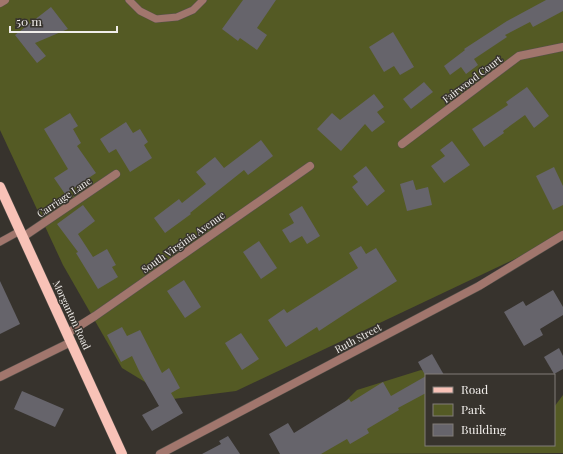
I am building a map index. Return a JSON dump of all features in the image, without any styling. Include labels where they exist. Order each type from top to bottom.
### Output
[{"type":"main road","name":"Morganton Road","points":[[0,187],[122,454]]},
{"type":"street","points":[[0,3],[4,0]]},
{"type":"street","name":"Fairwood Court","points":[[402,144],[519,56],[563,47]]},
{"type":"street","name":"South Virginia Avenue","points":[[0,377],[70,338],[95,316],[310,166]]},
{"type":"street","name":"Carriage Lane","points":[[22,234],[116,174]]},
{"type":"street","name":"Ruth Street","points":[[160,454],[479,286],[563,235]]},
{"type":"lane","points":[[130,0],[140,11],[156,19],[177,17],[193,10],[203,0]]},
{"type":"lane","points":[[0,242],[22,234]]},
{"type":"green space","points":[[0,0],[563,0],[563,233],[555,240],[236,391],[173,399],[122,368],[63,265],[0,130]]},
{"type":"green space","points":[[421,370],[431,374],[425,374],[425,446],[555,446],[555,406],[563,395],[563,453],[309,454],[312,434],[357,390]]},
{"type":"building","points":[[243,0],[276,0],[257,28],[267,35],[257,50],[240,38],[238,41],[222,29]]},
{"type":"building","points":[[546,0],[563,0],[563,11],[533,27],[530,22],[505,35],[507,37],[474,59],[478,65],[466,74],[461,67],[450,75],[444,66],[465,50],[464,49],[507,21]]},
{"type":"building","points":[[51,7],[68,29],[35,43],[46,56],[37,63],[15,35]]},
{"type":"building","points":[[393,32],[414,67],[400,75],[394,66],[384,72],[369,47]]},
{"type":"building","points":[[424,82],[433,92],[411,109],[403,99]]},
{"type":"building","points":[[527,87],[549,116],[534,128],[525,115],[503,131],[504,133],[484,147],[472,129],[508,105],[506,102]]},
{"type":"building","points":[[374,94],[384,107],[377,112],[385,122],[372,132],[365,124],[341,151],[317,129],[332,113],[340,120]]},
{"type":"building","points":[[70,113],[78,126],[73,129],[81,143],[77,146],[96,173],[65,194],[54,178],[68,169],[44,129]]},
{"type":"building","points":[[126,122],[133,133],[140,129],[148,142],[144,145],[152,158],[130,172],[116,149],[109,153],[100,139]]},
{"type":"building","points":[[261,140],[273,156],[248,175],[244,170],[190,213],[191,214],[165,233],[154,218],[179,199],[182,203],[206,184],[196,172],[215,157],[224,168]]},
{"type":"building","points":[[452,141],[470,165],[444,183],[431,166],[445,156],[440,150]]},
{"type":"building","points":[[366,166],[385,191],[367,206],[352,187],[358,182],[353,176]]},
{"type":"building","points":[[554,167],[563,186],[563,205],[553,210],[536,176]]},
{"type":"building","points":[[413,180],[416,190],[428,187],[432,205],[407,211],[400,184]]},
{"type":"building","points":[[83,205],[95,221],[78,234],[93,257],[107,249],[116,265],[112,267],[118,277],[98,289],[76,253],[78,252],[57,224]]},
{"type":"building","points":[[302,206],[320,236],[307,244],[302,236],[290,243],[282,230],[294,223],[289,214]]},
{"type":"building","points":[[259,241],[277,268],[261,279],[243,252]]},
{"type":"building","points":[[361,246],[366,254],[376,248],[397,281],[319,331],[317,327],[286,347],[268,320],[284,309],[287,313],[358,268],[349,253]]},
{"type":"building","points":[[184,280],[201,307],[185,318],[167,291]]},
{"type":"building","points":[[0,281],[20,324],[0,334]]},
{"type":"building","points":[[553,290],[563,307],[563,315],[540,329],[543,335],[524,346],[504,312],[523,301],[526,306]]},
{"type":"building","points":[[122,327],[127,336],[140,330],[162,373],[169,368],[180,388],[171,393],[183,413],[152,431],[142,415],[159,406],[132,356],[121,362],[107,335]]},
{"type":"building","points":[[241,333],[259,359],[242,370],[225,343]]},
{"type":"building","points":[[559,348],[563,356],[563,369],[554,374],[544,357]]},
{"type":"building","points":[[432,354],[443,374],[425,375],[418,362]]},
{"type":"building","points":[[425,377],[425,394],[398,408],[399,410],[367,429],[369,433],[350,444],[347,439],[321,454],[280,454],[269,434],[288,423],[294,433],[349,399],[351,402],[383,382],[391,396]]},
{"type":"building","points":[[22,391],[64,409],[55,427],[14,409]]},
{"type":"building","points":[[228,436],[240,454],[202,454],[221,444],[219,441]]}]
